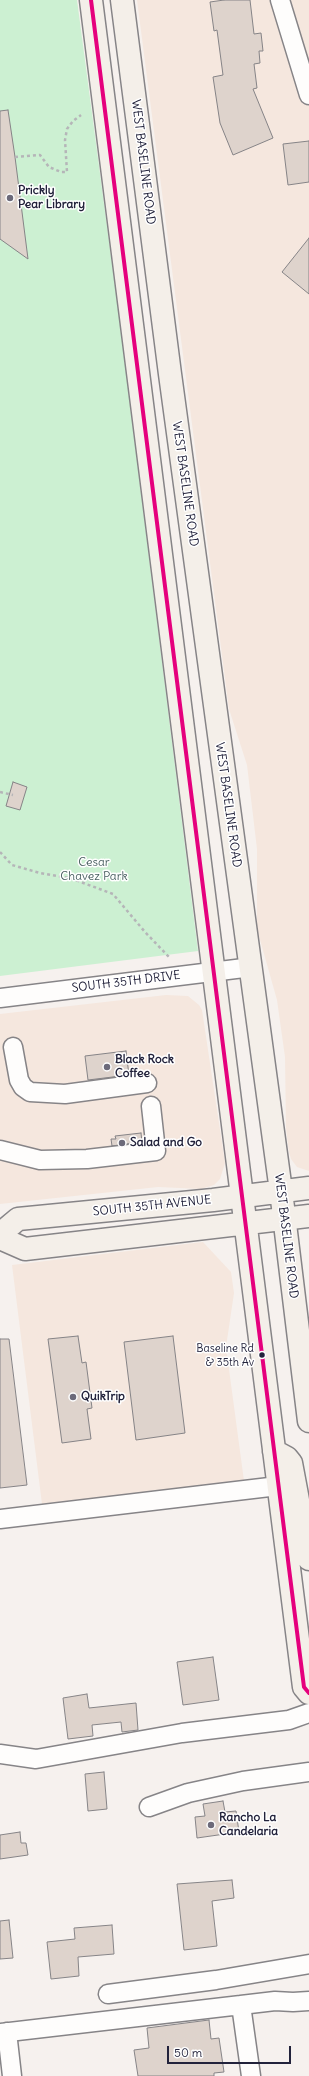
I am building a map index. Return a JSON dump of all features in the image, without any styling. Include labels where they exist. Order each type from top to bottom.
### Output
[{"type":"main road","points":[[91,0],[119,212],[278,1486],[304,1687],[309,1693]]},
{"type":"main road","name":"WEST BASELINE ROAD","points":[[122,0],[219,741],[252,967],[285,1218],[309,1421]]},
{"type":"main road","points":[[119,212],[149,209]]},
{"type":"main road","points":[[185,746],[219,741]]},
{"type":"main road","name":"SOUTH 35TH AVENUE","points":[[0,1234],[18,1219],[309,1188]]},
{"type":"main road","points":[[0,1238],[25,1249],[309,1216]]},
{"type":"main road","points":[[274,1451],[287,1458],[290,1463],[309,1558]]},
{"type":"street","points":[[113,0],[118,32],[128,47]]},
{"type":"street","points":[[280,0],[309,94]]},
{"type":"street","name":"SOUTH 35TH DRIVE","points":[[0,998],[252,967]]},
{"type":"street","points":[[13,1047],[19,1080],[23,1087],[30,1092],[65,1094],[147,1083]]},
{"type":"street","points":[[0,1150],[40,1160],[87,1159],[156,1151],[151,1106]]},
{"type":"street","points":[[0,1519],[278,1486]]},
{"type":"street","points":[[0,1754],[36,1759],[182,1733],[289,1720],[309,1713]]},
{"type":"street","points":[[149,1807],[188,1793],[243,1781],[309,1772]]},
{"type":"street","points":[[108,1994],[210,1981],[309,1964]]},
{"type":"street","points":[[12,2076],[3,2032],[275,2001],[309,2001]]},
{"type":"street","points":[[241,2005],[250,2076]]},
{"type":"path","points":[[14,157],[40,156],[49,167],[61,172],[67,172],[65,140],[67,130],[81,115]]},
{"type":"path","points":[[0,792],[12,795]]},
{"type":"path","points":[[0,852],[12,865],[40,873],[70,878],[113,894],[145,932],[170,957]]},
{"type":"shaded area","points":[[137,0],[309,0],[309,1171],[297,1167],[291,1159],[289,1152],[286,1128],[285,1057],[277,1000],[257,929],[257,849],[247,765],[229,709]]},
{"type":"shaded area","points":[[166,995],[188,996],[199,1005],[202,1010],[225,1163],[220,1179],[214,1185],[201,1189],[158,1187],[0,1204],[0,1014]]},
{"type":"shaded area","points":[[203,1242],[231,1272],[234,1293],[226,1347],[244,1481],[42,1504],[12,1265]]},
{"type":"green space","name":"Cesar Chavez Park","points":[[0,0],[77,0],[119,317],[198,951],[0,976]]},
{"type":"building","points":[[224,0],[250,0],[254,34],[261,33],[263,51],[259,51],[260,63],[254,64],[257,88],[253,89],[273,138],[233,155],[220,123],[213,77],[223,75],[217,30],[214,31],[210,2]]},
{"type":"building","name":"Prickly Pear Library","points":[[8,110],[28,259],[0,239],[0,111]]},
{"type":"building","points":[[309,141],[309,182],[288,185],[283,144]]},
{"type":"building","points":[[309,238],[309,294],[282,272]]},
{"type":"building","points":[[13,782],[27,787],[20,810],[6,806]]},
{"type":"building","name":"Black Rock Coffee","points":[[126,1051],[129,1075],[88,1080],[85,1056]]},
{"type":"building","points":[[141,1133],[142,1142],[112,1146],[111,1139],[116,1139],[115,1136]]},
{"type":"building","name":"QuikTrip","points":[[78,1336],[82,1363],[86,1362],[92,1408],[87,1409],[91,1439],[62,1443],[48,1339]]},
{"type":"building","name":"QuikTrip","points":[[173,1336],[185,1433],[136,1440],[124,1342]]},
{"type":"building","points":[[0,1339],[9,1339],[27,1485],[0,1488]]},
{"type":"building","points":[[213,1657],[219,1700],[183,1705],[177,1662]]},
{"type":"building","points":[[87,1694],[89,1708],[136,1703],[138,1730],[122,1732],[121,1722],[92,1725],[93,1736],[68,1739],[63,1698]]},
{"type":"building","points":[[104,1772],[107,1809],[88,1811],[85,1774]]},
{"type":"building","name":"Rancho La Candelaria","points":[[223,1801],[225,1812],[236,1811],[239,1832],[197,1838],[195,1817],[205,1816],[203,1804]]},
{"type":"building","points":[[20,1832],[21,1843],[26,1843],[28,1855],[0,1859],[0,1835]]},
{"type":"building","points":[[232,1880],[234,1898],[212,1901],[217,1946],[184,1950],[177,1884]]},
{"type":"building","points":[[9,1920],[13,1958],[0,1959],[0,1921]]},
{"type":"building","points":[[112,1925],[114,1954],[78,1957],[79,1976],[51,1979],[47,1942],[75,1939],[74,1928]]},
{"type":"building","points":[[209,2020],[211,2039],[219,2038],[224,2072],[214,2073],[214,2076],[138,2076],[134,2050],[149,2048],[147,2028]]},
{"type":"transit line","points":[[91,0],[304,1687],[309,1693]]},
{"type":"place","name":"Prickly Pear Library","points":[[10,198]]},
{"type":"place","name":"Black Rock Coffee","points":[[107,1067]]},
{"type":"place","name":"Salad and Go","points":[[122,1143]]},
{"type":"place","name":"Baseline Rd & 35th Av","points":[[262,1355]]},
{"type":"place","name":"QuikTrip","points":[[73,1397]]},
{"type":"place","name":"Rancho La Candelaria","points":[[211,1825]]}]
